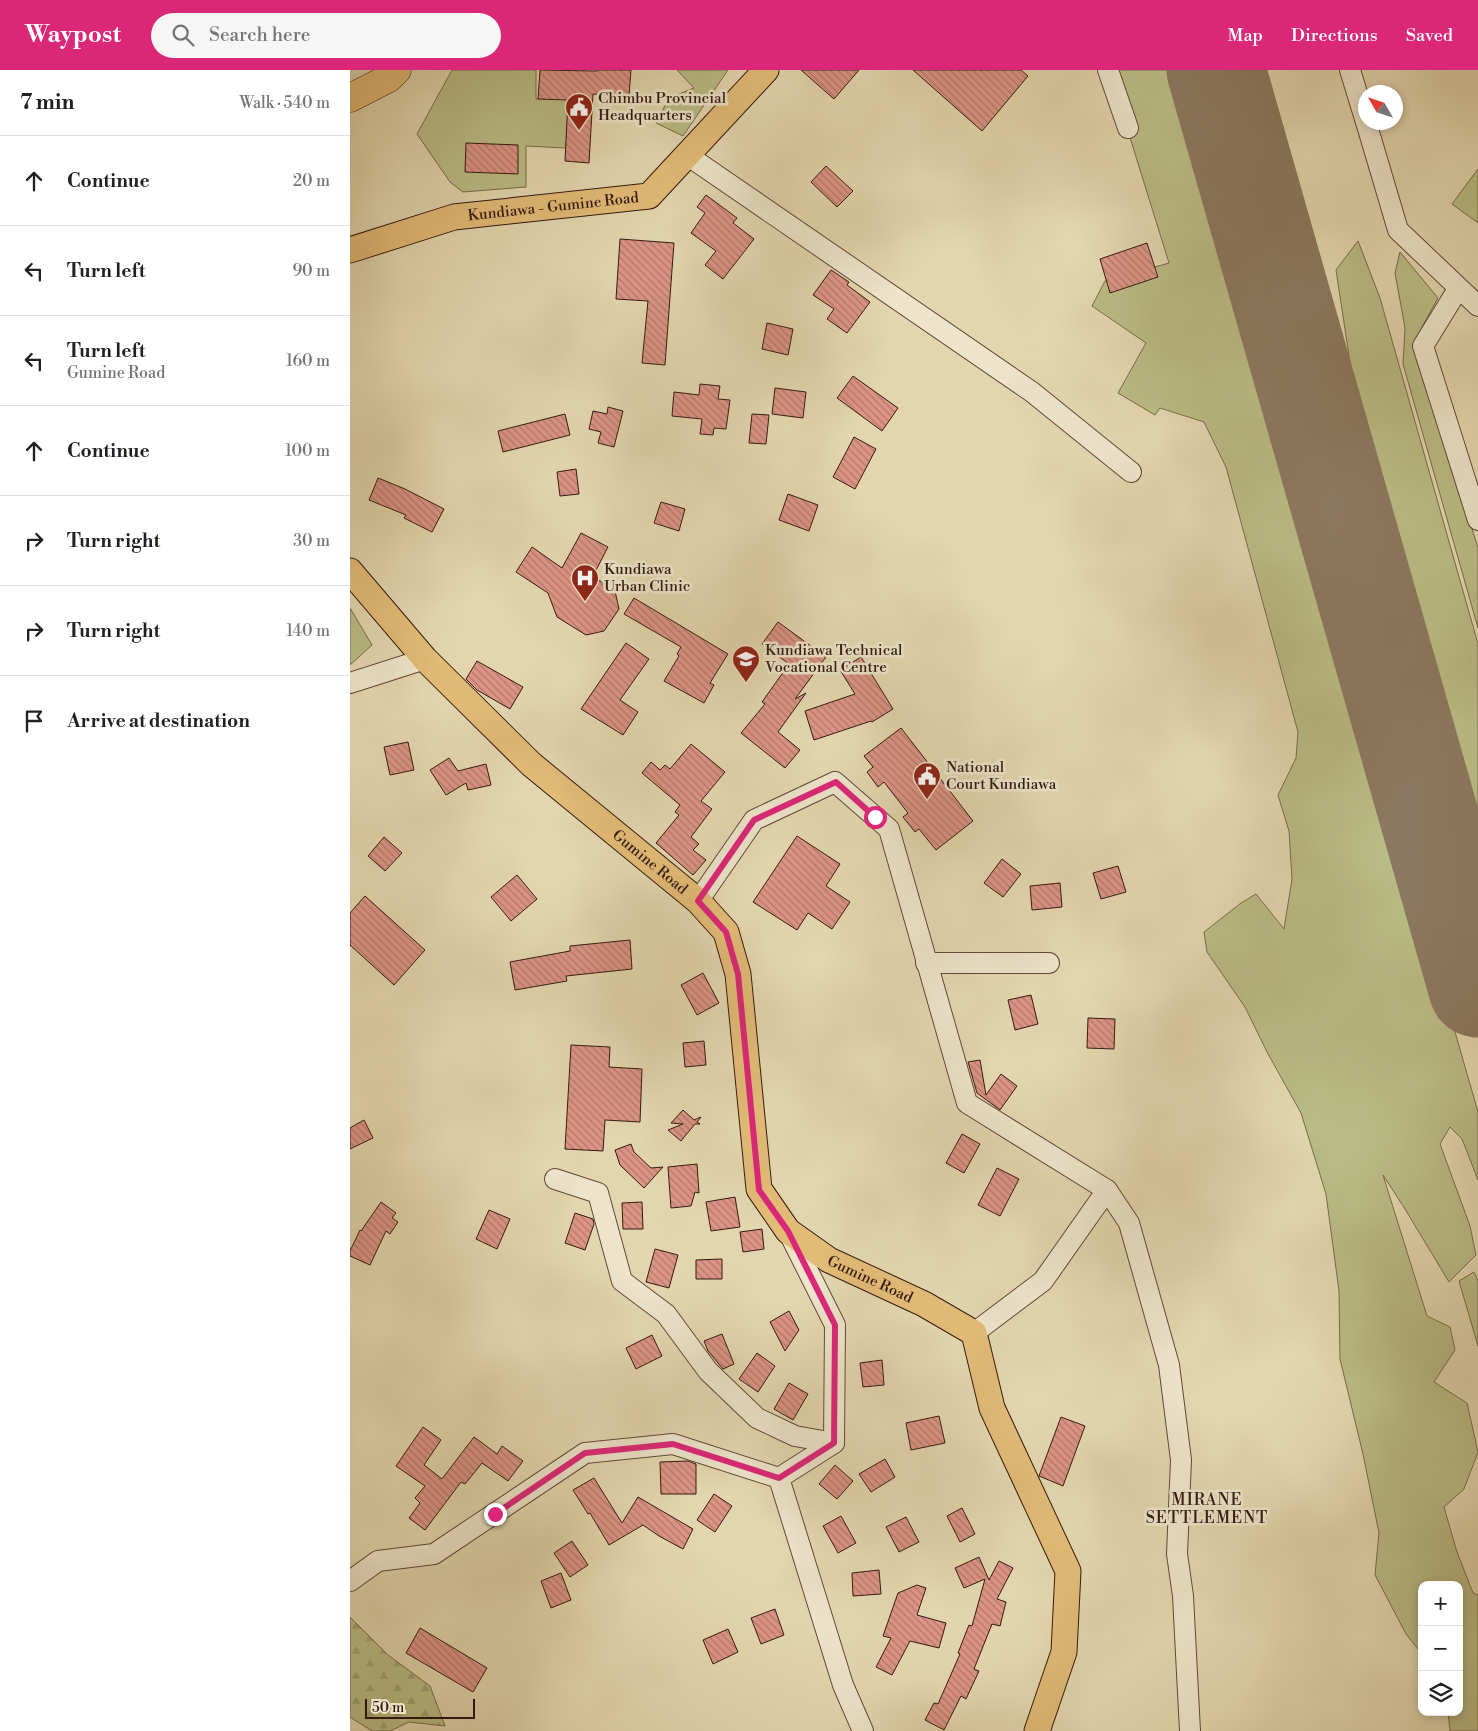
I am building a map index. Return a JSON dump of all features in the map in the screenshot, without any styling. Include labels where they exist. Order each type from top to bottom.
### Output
[{"type":"highway","points":[[350,98],[390,78],[397,70]]},
{"type":"main road","name":"Kundiawa - Gumine Road","points":[[350,250],[454,217],[649,196],[766,70]]},
{"type":"main road","name":"Gumine Road","points":[[350,571],[425,659],[531,764],[698,901],[726,932],[738,974],[759,1190],[788,1231],[829,1260],[924,1304],[974,1333]]},
{"type":"main road","points":[[974,1333],[992,1408],[1068,1571],[1064,1652],[1037,1731]]},
{"type":"street","points":[[1108,70],[1128,128]]},
{"type":"street","points":[[1350,70],[1358,96]]},
{"type":"street","points":[[1368,130],[1398,230],[1478,306]]},
{"type":"street","points":[[687,155],[1032,392],[1131,472]]},
{"type":"street","points":[[1458,289],[1423,346],[1478,520]]},
{"type":"street","points":[[350,684],[425,659]]},
{"type":"street","points":[[698,901],[754,820],[836,782],[889,829],[967,1104],[1107,1190],[1129,1223],[1169,1365],[1181,1460],[1177,1554],[1183,1596],[1190,1731]]},
{"type":"street","points":[[926,963],[1049,963]]},
{"type":"street","points":[[555,1179],[598,1193],[622,1281],[666,1314],[708,1371],[757,1418],[795,1436],[834,1443]]},
{"type":"street","points":[[974,1333],[1043,1281],[1107,1190]]},
{"type":"street","points":[[788,1231],[835,1325],[834,1443]]},
{"type":"street","points":[[779,1478],[834,1443]]},
{"type":"street","points":[[350,1581],[378,1561],[434,1554],[585,1453],[673,1444],[779,1478]]},
{"type":"street","points":[[779,1478],[843,1685],[864,1731]]},
{"type":"green space","points":[[452,70],[536,70],[536,99],[569,96],[566,148],[526,146],[526,187],[463,192],[450,182],[417,134]]},
{"type":"green space","points":[[677,70],[728,70],[683,136],[656,123],[669,98],[694,88]]},
{"type":"green space","points":[[1109,70],[1179,70],[1478,1112],[1478,1180],[1462,1139],[1450,1127],[1440,1144],[1470,1226],[1476,1255],[1449,1282],[1383,1175],[1427,1316],[1450,1327],[1455,1350],[1434,1382],[1467,1403],[1478,1452],[1464,1489],[1444,1507],[1457,1552],[1473,1593],[1478,1595],[1478,1731],[1450,1731],[1448,1716],[1463,1716],[1463,1581],[1418,1581],[1418,1649],[1406,1634],[1375,1575],[1379,1533],[1363,1454],[1340,1359],[1339,1291],[1326,1194],[1301,1113],[1267,1052],[1245,1007],[1207,952],[1204,932],[1241,903],[1256,894],[1284,929],[1292,879],[1289,831],[1278,795],[1296,758],[1298,732],[1226,467],[1204,422],[1160,408],[1155,415],[1118,393],[1146,343],[1092,306],[1105,281],[1169,263]]},
{"type":"green space","points":[[1478,169],[1478,223],[1452,204]]},
{"type":"green space","points":[[1358,241],[1380,298],[1478,644],[1478,821],[1412,599],[1350,362],[1336,270]]},
{"type":"green space","points":[[1400,252],[1438,298],[1422,327],[1416,351],[1478,548],[1478,628],[1403,364],[1405,328],[1395,273]]},
{"type":"green space","points":[[350,608],[372,645],[350,665]]},
{"type":"green space","points":[[1474,1272],[1478,1281],[1478,1346],[1459,1281]]},
{"type":"green space","points":[[350,1617],[388,1655],[430,1686],[445,1726],[409,1722],[390,1731],[372,1731],[350,1717]]},
{"type":"building","name":"Chimbu Provincial Headquarters","points":[[540,70],[631,70],[629,96],[593,94],[589,163],[565,161],[568,100],[538,99]]},
{"type":"building","points":[[801,70],[859,70],[834,99]]},
{"type":"building","points":[[913,70],[1021,70],[1028,76],[982,131]]},
{"type":"building","points":[[466,143],[518,145],[518,174],[465,172]]},
{"type":"building","points":[[826,166],[853,191],[837,207],[811,182]]},
{"type":"building","points":[[706,195],[737,218],[733,223],[754,239],[723,279],[705,265],[716,251],[691,233],[705,213],[697,207]]},
{"type":"building","points":[[620,239],[674,243],[665,365],[642,363],[648,301],[616,299]]},
{"type":"building","points":[[1147,243],[1158,277],[1110,293],[1100,259]]},
{"type":"building","points":[[831,270],[849,282],[847,285],[870,302],[847,333],[827,319],[834,309],[813,295]]},
{"type":"building","points":[[767,323],[793,329],[788,355],[762,349]]},
{"type":"building","points":[[853,376],[898,408],[882,431],[837,398]]},
{"type":"building","points":[[700,384],[720,386],[718,399],[730,400],[726,429],[714,428],[713,435],[700,434],[702,419],[672,416],[674,392],[699,395]]},
{"type":"building","points":[[775,388],[806,392],[803,418],[772,414]]},
{"type":"building","points":[[608,407],[623,411],[614,447],[598,443],[601,432],[589,429],[593,411],[607,414]]},
{"type":"building","points":[[565,414],[570,435],[503,452],[498,431]]},
{"type":"building","points":[[752,414],[769,415],[766,444],[749,443]]},
{"type":"building","points":[[854,437],[876,449],[855,489],[833,477]]},
{"type":"building","points":[[576,469],[579,494],[560,496],[557,472]]},
{"type":"building","points":[[378,478],[405,489],[444,509],[432,532],[404,518],[406,515],[369,500]]},
{"type":"building","points":[[788,494],[818,505],[809,531],[779,520]]},
{"type":"building","points":[[661,502],[685,509],[679,531],[654,523]]},
{"type":"building","points":[[581,533],[608,547],[593,576],[615,591],[619,609],[604,631],[586,635],[557,617],[548,593],[516,572],[532,547],[562,568]]},
{"type":"building","points":[[634,598],[728,654],[710,683],[714,685],[704,703],[664,681],[679,656],[677,654],[681,647],[624,614]]},
{"type":"building","points":[[778,622],[826,657],[795,699],[806,693],[778,732],[800,750],[785,768],[741,733],[765,704],[762,702],[789,664],[762,644]]},
{"type":"building","points":[[626,643],[649,659],[620,700],[638,712],[623,735],[581,709]]},
{"type":"building","points":[[861,657],[893,709],[872,722],[814,740],[805,711],[855,694],[840,670]]},
{"type":"building","points":[[477,661],[523,687],[510,709],[477,690],[466,679]]},
{"type":"building","name":"National Court Kundiawa","points":[[901,728],[973,821],[936,850],[919,829],[915,832],[903,817],[908,813],[884,782],[878,787],[867,772],[873,767],[864,756]]},
{"type":"building","points":[[408,742],[414,770],[390,775],[384,747]]},
{"type":"building","points":[[691,744],[725,772],[701,801],[712,809],[691,837],[699,844],[693,850],[706,860],[693,875],[656,843],[679,815],[675,812],[680,805],[642,773],[651,762],[660,770],[665,765],[670,769]]},
{"type":"building","points":[[449,758],[458,771],[486,764],[491,785],[468,790],[466,783],[446,795],[430,770]]},
{"type":"building","points":[[797,836],[840,864],[826,886],[850,902],[832,929],[808,913],[797,930],[753,902]]},
{"type":"building","points":[[384,837],[402,853],[385,871],[368,856]]},
{"type":"building","points":[[1002,859],[1021,874],[1003,897],[984,883]]},
{"type":"building","points":[[1118,866],[1126,892],[1101,899],[1093,873]]},
{"type":"building","points":[[517,875],[537,899],[511,921],[491,897]]},
{"type":"building","points":[[1060,883],[1062,907],[1032,910],[1030,886]]},
{"type":"building","points":[[365,896],[425,950],[394,985],[350,945],[350,913]]},
{"type":"building","points":[[630,940],[632,969],[566,976],[567,981],[515,990],[510,962],[570,951],[570,946]]},
{"type":"building","points":[[703,973],[719,1003],[697,1015],[681,985]]},
{"type":"building","points":[[1031,995],[1038,1024],[1015,1030],[1008,1000]]},
{"type":"building","points":[[1088,1018],[1115,1019],[1114,1049],[1087,1048]]},
{"type":"building","points":[[704,1041],[706,1065],[685,1067],[683,1043]]},
{"type":"building","points":[[571,1045],[610,1047],[609,1067],[642,1069],[640,1122],[605,1120],[603,1151],[565,1149]]},
{"type":"building","points":[[980,1060],[986,1095],[1001,1074],[1017,1086],[1000,1110],[977,1093],[968,1062]]},
{"type":"building","points":[[683,1110],[694,1120],[701,1117],[697,1122],[700,1124],[695,1124],[681,1141],[668,1130],[683,1124],[671,1123]]},
{"type":"building","points":[[364,1120],[373,1138],[350,1149],[350,1128]]},
{"type":"building","points":[[962,1134],[980,1144],[964,1173],[946,1163]]},
{"type":"building","points":[[631,1144],[634,1152],[651,1168],[663,1167],[644,1188],[620,1165],[615,1150]]},
{"type":"building","points":[[697,1164],[699,1193],[695,1192],[691,1206],[671,1208],[668,1167]]},
{"type":"building","points":[[997,1168],[1019,1179],[1000,1216],[978,1205]]},
{"type":"building","points":[[735,1197],[740,1227],[711,1231],[706,1202]]},
{"type":"building","points":[[381,1202],[396,1213],[392,1218],[398,1222],[390,1234],[386,1231],[370,1265],[350,1256],[350,1251],[360,1230]]},
{"type":"building","points":[[642,1202],[643,1229],[623,1229],[622,1203]]},
{"type":"building","points":[[489,1210],[510,1219],[497,1249],[476,1239]]},
{"type":"building","points":[[575,1213],[593,1219],[594,1224],[585,1250],[565,1243]]},
{"type":"building","points":[[762,1229],[764,1249],[743,1252],[740,1232]]},
{"type":"building","points":[[655,1249],[678,1255],[669,1288],[646,1282]]},
{"type":"building","points":[[722,1259],[722,1279],[696,1279],[696,1260]]},
{"type":"building","points":[[789,1311],[799,1330],[785,1351],[770,1322]]},
{"type":"building","points":[[722,1334],[734,1364],[723,1369],[708,1351],[704,1341]]},
{"type":"building","points":[[652,1335],[662,1356],[636,1369],[626,1348]]},
{"type":"building","points":[[757,1353],[775,1366],[758,1392],[739,1379]]},
{"type":"building","points":[[882,1360],[884,1385],[863,1387],[860,1363]]},
{"type":"building","points":[[789,1383],[808,1394],[793,1420],[774,1409]]},
{"type":"building","points":[[939,1416],[945,1443],[911,1450],[906,1423]]},
{"type":"building","points":[[1061,1417],[1085,1426],[1063,1486],[1039,1476]]},
{"type":"building","points":[[423,1427],[441,1440],[424,1465],[442,1479],[474,1437],[497,1454],[502,1446],[523,1461],[508,1481],[482,1463],[465,1484],[461,1482],[425,1530],[409,1518],[420,1503],[415,1498],[425,1486],[396,1466]]},
{"type":"building","points":[[885,1459],[895,1477],[871,1492],[859,1474]]},
{"type":"building","points":[[688,1461],[696,1464],[696,1494],[661,1494],[660,1462]]},
{"type":"building","points":[[835,1465],[853,1481],[837,1499],[819,1484]]},
{"type":"building","points":[[594,1478],[622,1523],[638,1497],[693,1529],[683,1549],[643,1525],[609,1545],[590,1513],[588,1514],[573,1490]]},
{"type":"building","points":[[714,1494],[732,1506],[715,1532],[697,1520]]},
{"type":"building","points":[[962,1508],[975,1534],[960,1542],[947,1516]]},
{"type":"building","points":[[841,1516],[856,1543],[838,1553],[823,1526]]},
{"type":"building","points":[[906,1517],[919,1542],[899,1552],[886,1527]]},
{"type":"building","points":[[572,1541],[588,1565],[570,1577],[554,1553]]},
{"type":"building","points":[[979,1557],[989,1580],[999,1561],[1013,1568],[997,1599],[1006,1602],[1000,1626],[992,1624],[974,1669],[979,1671],[966,1699],[961,1696],[944,1730],[925,1720],[934,1703],[938,1704],[960,1654],[958,1653],[969,1625],[972,1626],[985,1579],[964,1588],[955,1568]]},
{"type":"building","points":[[879,1570],[881,1594],[853,1596],[852,1573]]},
{"type":"building","points":[[561,1573],[571,1600],[551,1608],[541,1581]]},
{"type":"building","points":[[917,1585],[926,1588],[917,1615],[946,1623],[939,1648],[910,1641],[892,1675],[876,1667],[891,1638],[883,1636],[898,1593]]},
{"type":"building","points":[[775,1609],[784,1635],[761,1644],[751,1618]]},
{"type":"building","points":[[420,1628],[487,1668],[473,1692],[406,1653]]},
{"type":"building","points":[[728,1629],[738,1652],[713,1664],[703,1640]]},
{"type":"runway","points":[[1216,70],[1478,988]]},
{"type":"place","name":"Chimbu Provincial Headquarters","points":[[579,131]]},
{"type":"place","name":"Kundiawa Urban Clinic","points":[[585,602]]},
{"type":"place","name":"Kundiawa Technical Vocational Centre","points":[[746,683]]},
{"type":"place","name":"National Court Kundiawa","points":[[927,800]]},
{"type":"district","name":"MIRANE SETTLEMENT","points":[[1207,1509]]},
{"type":"route","points":[[495,1514],[585,1453],[673,1444],[779,1478],[834,1443],[835,1325],[788,1231],[759,1190],[738,974],[726,932],[698,901],[754,820],[836,782],[875,817]]}]
